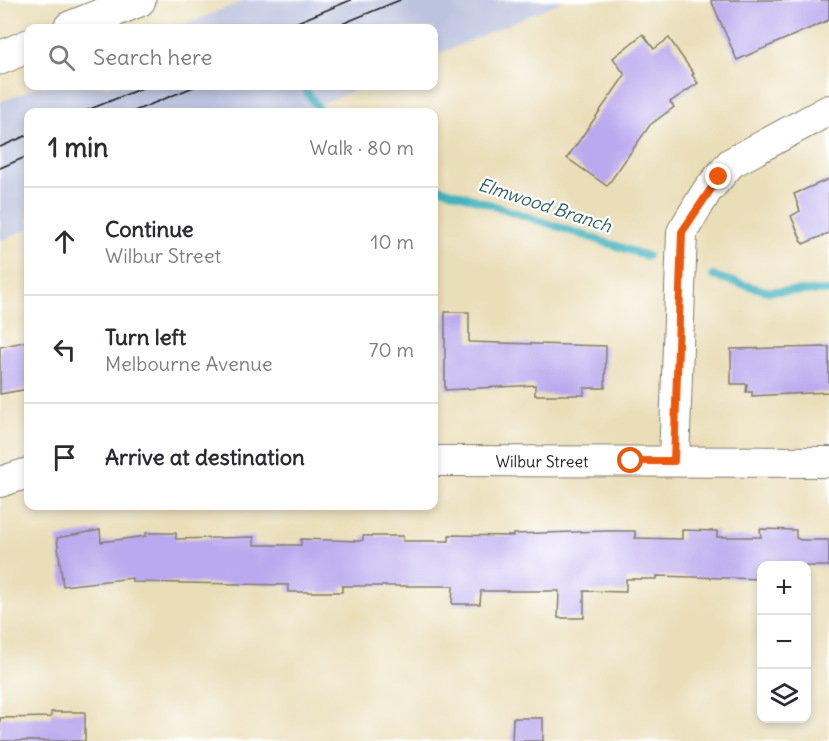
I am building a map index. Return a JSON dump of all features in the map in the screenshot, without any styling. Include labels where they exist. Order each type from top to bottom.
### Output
[{"type":"street","points":[[80,24],[139,0]]},
{"type":"street","points":[[0,58],[24,48]]},
{"type":"street","points":[[674,461],[682,232],[708,191],[731,163],[829,110]]},
{"type":"street","name":"Wilbur Street","points":[[438,461],[829,462]]},
{"type":"street","points":[[0,482],[24,474]]},
{"type":"shaded area","points":[[245,0],[565,0],[438,54],[438,24],[187,24]]},
{"type":"shaded area","points":[[30,90],[355,90],[311,108],[24,108],[24,231],[0,241],[0,102]]},
{"type":"building","points":[[711,0],[829,0],[829,20],[737,60]]},
{"type":"building","points":[[643,34],[654,49],[669,38],[698,83],[670,102],[674,107],[650,125],[607,186],[567,158],[625,75],[613,58]]},
{"type":"building","points":[[829,179],[829,233],[803,244],[791,216],[800,211],[794,194]]},
{"type":"building","points":[[445,312],[469,312],[469,342],[606,346],[605,388],[584,388],[584,395],[535,395],[535,385],[445,390]]},
{"type":"building","points":[[24,342],[24,390],[0,394],[0,347]]},
{"type":"building","points":[[829,347],[829,392],[752,396],[752,392],[746,392],[747,384],[731,384],[731,349]]},
{"type":"building","points":[[760,529],[796,530],[796,538],[801,540],[829,540],[829,566],[811,566],[811,561],[757,561],[757,579],[657,576],[657,579],[626,579],[626,592],[584,591],[584,618],[558,618],[559,591],[481,591],[480,604],[452,604],[453,586],[342,586],[342,592],[288,592],[288,585],[132,582],[132,578],[63,586],[57,538],[100,530],[101,542],[146,536],[146,533],[176,533],[176,539],[254,537],[254,545],[301,545],[301,539],[359,541],[363,540],[363,536],[403,536],[403,541],[449,541],[449,535],[513,536],[513,534],[605,531],[635,531],[635,538],[682,539],[682,530],[717,531],[717,537],[761,537]]},
{"type":"building","points":[[51,712],[85,712],[85,741],[0,741],[0,718],[51,717]]},
{"type":"building","points":[[513,718],[543,718],[543,741],[512,741]]},
{"type":"waterway","name":"Elmwood Branch","points":[[306,90],[318,108]]},
{"type":"waterway","name":"Elmwood Branch","points":[[438,187],[647,256]]},
{"type":"waterway","name":"Elmwood Branch","points":[[713,276],[767,291],[829,291]]},
{"type":"tram line","points":[[293,24],[351,0]]},
{"type":"tram line","points":[[342,24],[400,0]]},
{"type":"tram line","points":[[93,108],[137,90]]},
{"type":"tram line","points":[[142,108],[186,90]]},
{"type":"tram line","points":[[0,147],[24,137]]},
{"type":"tram line","points":[[0,168],[24,158]]},
{"type":"route","points":[[631,461],[674,461],[682,232],[719,177]]}]
